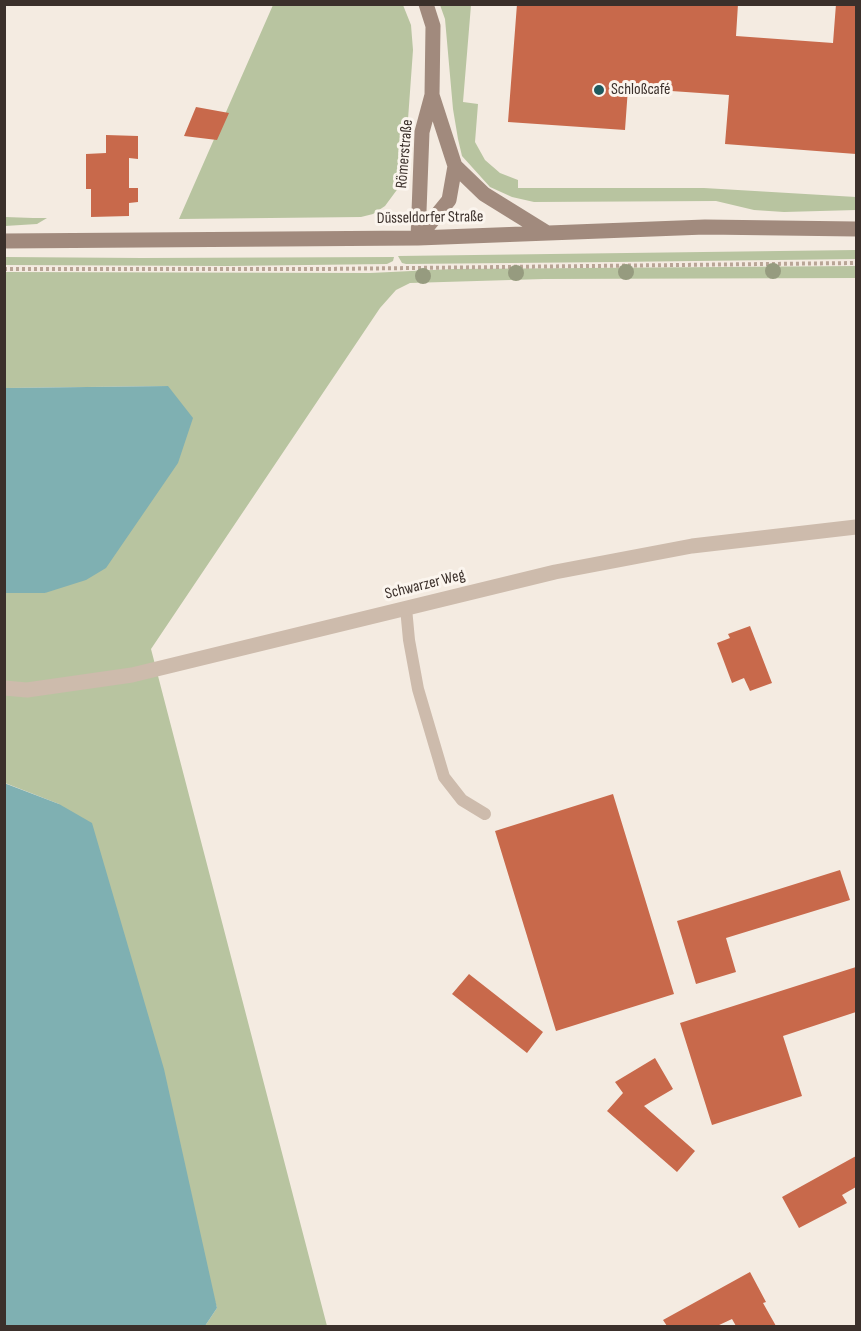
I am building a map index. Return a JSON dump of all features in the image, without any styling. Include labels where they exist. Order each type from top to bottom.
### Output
[{"type":"main road","name":"Römerstraße","points":[[418,238],[422,132],[432,95],[433,26],[426,4]]},
{"type":"main road","name":"Römerstraße","points":[[418,238],[449,200],[455,165],[432,95]]},
{"type":"main road","points":[[455,165],[484,194],[547,233]]},
{"type":"main road","name":"Düsseldorfer Straße","points":[[4,241],[418,238],[705,227],[856,230]]},
{"type":"street","name":"Schwarzer Weg","points":[[4,688],[27,690],[132,675],[555,572],[692,546],[856,527]]},
{"type":"lane","points":[[406,608],[418,689],[444,777],[462,800],[485,814]]},
{"type":"path","points":[[4,268],[324,269],[856,263]]},
{"type":"green space","points":[[273,5],[403,5],[411,25],[413,50],[405,161],[399,187],[385,206],[373,214],[361,217],[179,219]]},
{"type":"green space","points":[[440,5],[471,5],[463,102],[478,104],[475,142],[485,160],[500,173],[518,180],[518,188],[704,188],[856,197],[856,210],[784,212],[754,210],[716,201],[534,202],[512,197],[490,187],[462,156],[453,109],[445,19]]},
{"type":"green space","points":[[5,217],[47,218],[37,224],[5,226]]},
{"type":"green space","points":[[856,250],[856,259],[406,264],[402,263],[398,256]]},
{"type":"green space","points":[[5,257],[394,257],[393,261],[387,264],[228,266],[5,265]]},
{"type":"green space","points":[[856,266],[856,278],[544,279],[410,283],[396,290],[380,308],[151,649],[327,1326],[205,1326],[217,1308],[59,804],[5,783],[4,593],[45,593],[168,386],[5,388],[5,272],[370,273],[453,269]]},
{"type":"water","points":[[168,386],[193,418],[178,463],[106,568],[86,580],[45,593],[5,593],[5,388]]},
{"type":"water","points":[[4,783],[59,804],[92,823],[164,1069],[217,1308],[205,1326],[5,1326]]},
{"type":"building","points":[[517,4],[738,4],[736,36],[833,43],[836,4],[856,4],[856,154],[725,144],[729,95],[628,88],[625,130],[508,122]]},
{"type":"building","points":[[196,107],[229,113],[217,140],[184,136]]},
{"type":"building","points":[[106,135],[138,136],[138,159],[129,158],[129,188],[138,188],[138,202],[129,203],[129,216],[91,217],[91,189],[86,189],[86,154],[106,153]]},
{"type":"building","points":[[750,626],[772,683],[750,691],[744,678],[732,683],[717,643],[730,638],[728,634]]},
{"type":"building","points":[[613,794],[674,994],[556,1031],[495,831]]},
{"type":"building","points":[[840,870],[850,900],[726,938],[736,972],[696,984],[677,921]]},
{"type":"building","points":[[856,967],[856,1012],[783,1036],[802,1096],[712,1125],[680,1023]]},
{"type":"building","points":[[469,974],[543,1032],[527,1053],[452,994]]},
{"type":"building","points":[[655,1058],[673,1089],[644,1106],[695,1151],[677,1172],[607,1111],[623,1093],[615,1082]]},
{"type":"building","points":[[856,1156],[856,1187],[842,1195],[847,1203],[799,1228],[782,1197]]},
{"type":"building","points":[[750,1272],[776,1326],[736,1326],[732,1319],[717,1326],[667,1326],[663,1320]]},
{"type":"place","name":"Schloßcafé","points":[[599,90]]}]
